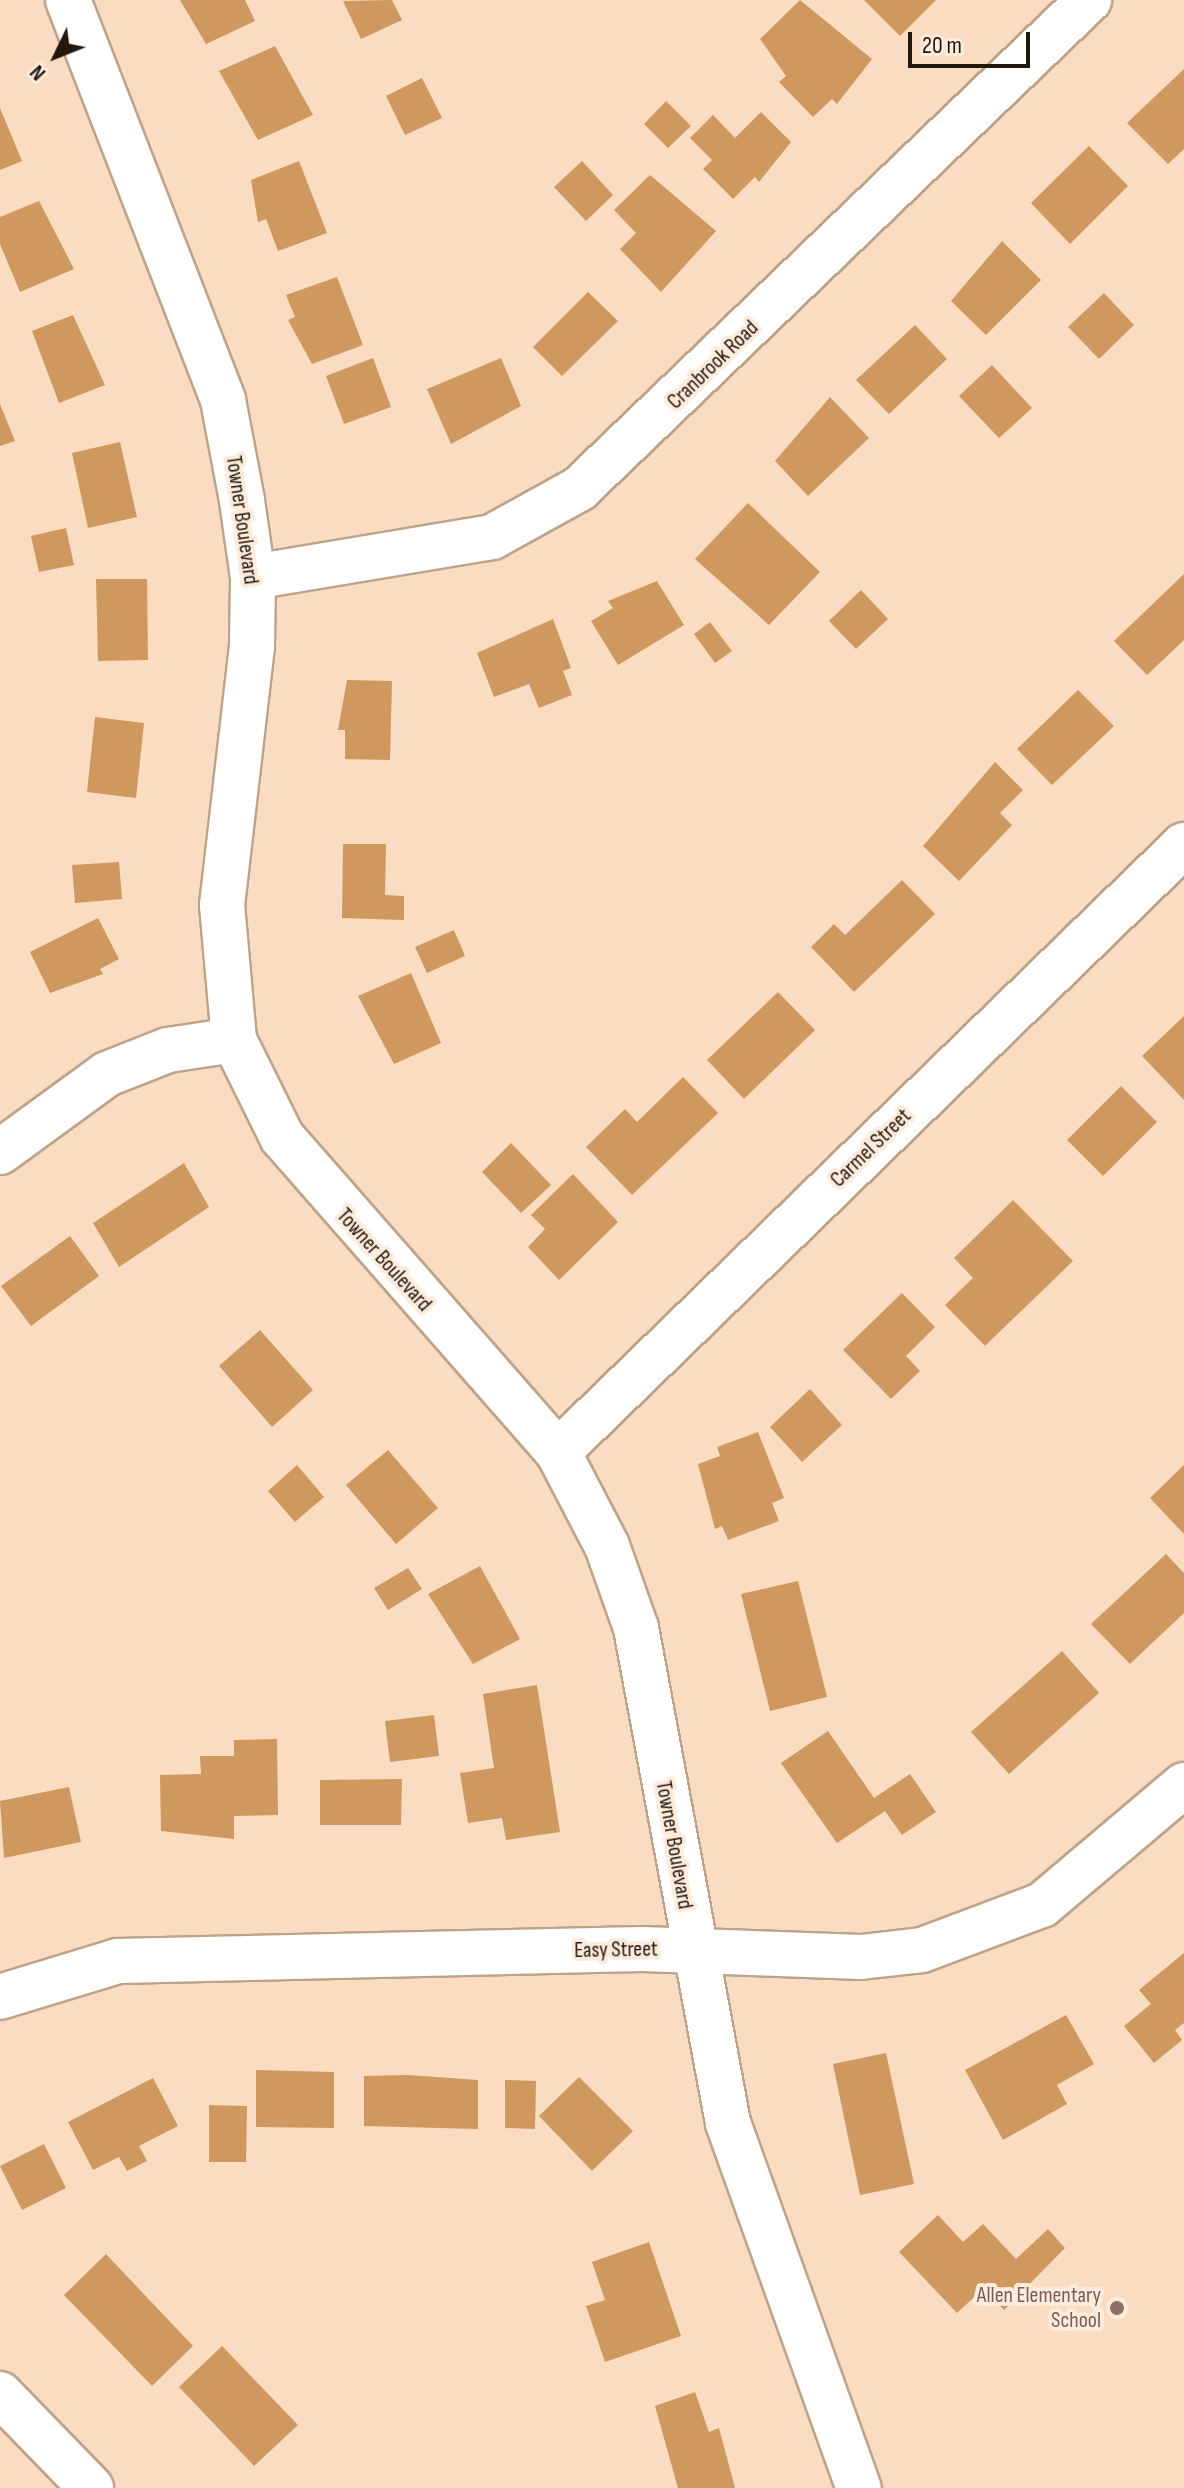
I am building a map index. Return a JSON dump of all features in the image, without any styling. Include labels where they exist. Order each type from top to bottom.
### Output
[{"type":"street","name":"Towner Boulevard","points":[[68,0],[223,400],[253,577],[222,905],[234,1040],[282,1137],[331,1201],[558,1452],[607,1546],[636,1628],[693,1950],[728,2123],[859,2488]]},
{"type":"street","name":"Cranbrook Road","points":[[253,577],[492,537],[579,489],[1089,0]]},
{"type":"street","name":"Carmel Street","points":[[558,1452],[1184,845]]},
{"type":"street","points":[[0,1152],[107,1074],[168,1050],[234,1040]]},
{"type":"street","name":"Easy Street","points":[[0,1997],[118,1961],[693,1950],[861,1957],[983,1932],[1087,1874],[1184,1785]]},
{"type":"street","points":[[0,2394],[91,2488]]},
{"type":"building","points":[[180,0],[245,0],[255,21],[206,44]]},
{"type":"building","points":[[392,0],[402,20],[361,39],[343,1]]},
{"type":"building","points":[[800,0],[872,59],[837,104],[832,99],[813,117],[779,82],[786,76],[760,39]]},
{"type":"building","points":[[864,0],[936,0],[900,36]]},
{"type":"building","points":[[275,46],[313,115],[258,140],[219,71]]},
{"type":"building","points":[[1184,69],[1184,149],[1168,164],[1127,123]]},
{"type":"building","points":[[422,78],[442,118],[405,135],[386,96]]},
{"type":"building","points":[[666,101],[691,126],[668,148],[644,124]]},
{"type":"building","points":[[0,108],[22,161],[0,170]]},
{"type":"building","points":[[761,112],[791,142],[759,182],[755,177],[733,199],[703,169],[712,160],[690,138],[713,115],[735,138]]},
{"type":"building","points":[[1089,146],[1128,186],[1070,244],[1031,203]]},
{"type":"building","points":[[299,161],[327,233],[278,251],[266,219],[258,222],[251,180]]},
{"type":"building","points":[[582,161],[613,195],[586,221],[554,187]]},
{"type":"building","points":[[650,175],[716,231],[661,292],[620,249],[636,233],[614,210]]},
{"type":"building","points":[[39,201],[74,269],[20,292],[0,244],[0,217]]},
{"type":"building","points":[[1002,241],[1041,280],[986,335],[951,301]]},
{"type":"building","points":[[337,277],[363,345],[312,364],[288,320],[295,317],[286,295]]},
{"type":"building","points":[[588,292],[618,321],[562,376],[533,347]]},
{"type":"building","points":[[1104,293],[1134,325],[1099,359],[1068,327]]},
{"type":"building","points":[[73,315],[105,385],[59,403],[32,331]]},
{"type":"building","points":[[915,325],[947,359],[889,414],[856,380]]},
{"type":"building","points":[[373,358],[391,407],[344,424],[326,376]]},
{"type":"building","points":[[501,358],[521,406],[451,444],[427,389]]},
{"type":"building","points":[[992,365],[1032,408],[999,438],[959,396]]},
{"type":"building","points":[[830,397],[869,438],[808,496],[775,461]]},
{"type":"building","points":[[0,404],[15,441],[0,446]]},
{"type":"building","points":[[120,442],[137,517],[88,528],[72,453]]},
{"type":"building","points":[[748,503],[820,572],[769,625],[695,559]]},
{"type":"building","points":[[66,528],[74,565],[39,572],[31,536]]},
{"type":"building","points":[[1184,574],[1184,640],[1147,675],[1114,641]]},
{"type":"building","points":[[96,579],[147,579],[148,660],[98,661]]},
{"type":"building","points":[[657,581],[684,625],[618,665],[591,621],[613,608],[608,601]]},
{"type":"building","points":[[861,590],[888,619],[856,649],[829,621]]},
{"type":"building","points":[[553,619],[571,668],[563,671],[572,695],[539,708],[529,684],[494,697],[477,653]]},
{"type":"building","points":[[710,622],[732,651],[715,663],[694,634]]},
{"type":"building","points":[[347,680],[392,681],[390,760],[345,759],[345,730],[338,730]]},
{"type":"building","points":[[1078,690],[1114,726],[1052,785],[1017,749]]},
{"type":"building","points":[[95,717],[144,723],[136,798],[87,792]]},
{"type":"building","points":[[995,762],[1023,790],[1000,813],[1012,825],[959,881],[923,846]]},
{"type":"building","points":[[343,844],[386,844],[385,895],[404,896],[404,920],[342,918]]},
{"type":"building","points":[[119,862],[122,899],[75,903],[72,865]]},
{"type":"building","points":[[902,880],[935,914],[854,992],[811,947],[834,924],[845,935]]},
{"type":"building","points":[[98,918],[119,959],[100,969],[103,974],[50,993],[30,952]]},
{"type":"building","points":[[454,930],[465,956],[427,973],[415,947]]},
{"type":"building","points":[[411,973],[441,1043],[394,1064],[358,996]]},
{"type":"building","points":[[778,992],[815,1030],[744,1099],[707,1060]]},
{"type":"building","points":[[1184,1016],[1184,1100],[1142,1056]]},
{"type":"building","points":[[683,1077],[718,1113],[632,1195],[586,1147],[625,1109],[637,1122]]},
{"type":"building","points":[[1121,1086],[1157,1122],[1103,1176],[1067,1140]]},
{"type":"building","points":[[511,1143],[551,1185],[521,1213],[482,1172]]},
{"type":"building","points":[[184,1163],[209,1207],[119,1267],[93,1223]]},
{"type":"building","points":[[573,1174],[618,1222],[559,1280],[528,1247],[545,1229],[531,1215]]},
{"type":"building","points":[[1013,1200],[1073,1261],[985,1346],[945,1305],[973,1278],[954,1258]]},
{"type":"building","points":[[70,1236],[99,1276],[31,1326],[1,1286]]},
{"type":"building","points":[[902,1293],[935,1327],[906,1356],[920,1371],[891,1399],[843,1350]]},
{"type":"building","points":[[260,1330],[313,1390],[272,1427],[219,1366]]},
{"type":"building","points":[[810,1389],[842,1425],[802,1462],[770,1427]]},
{"type":"building","points":[[758,1432],[784,1498],[772,1503],[779,1521],[728,1540],[722,1526],[715,1529],[698,1464],[720,1456],[717,1447]]},
{"type":"building","points":[[388,1450],[438,1508],[396,1544],[346,1485]]},
{"type":"building","points":[[297,1465],[324,1497],[295,1522],[268,1491]]},
{"type":"building","points":[[1184,1465],[1184,1534],[1150,1498]]},
{"type":"building","points":[[1166,1554],[1184,1573],[1184,1613],[1130,1664],[1091,1624]]},
{"type":"building","points":[[480,1566],[520,1639],[473,1664],[428,1594]]},
{"type":"building","points":[[408,1568],[422,1589],[388,1610],[374,1588]]},
{"type":"building","points":[[798,1581],[827,1697],[770,1711],[741,1594]]},
{"type":"building","points":[[1062,1651],[1099,1693],[1009,1774],[971,1732]]},
{"type":"building","points":[[537,1685],[560,1832],[506,1840],[502,1818],[468,1823],[460,1773],[494,1768],[483,1694]]},
{"type":"building","points":[[434,1715],[439,1756],[390,1762],[385,1721]]},
{"type":"building","points":[[828,1731],[874,1798],[910,1774],[936,1812],[902,1835],[885,1811],[837,1843],[781,1763]]},
{"type":"building","points":[[277,1739],[278,1815],[234,1816],[234,1839],[161,1831],[160,1775],[201,1774],[200,1756],[234,1756],[234,1740]]},
{"type":"building","points":[[402,1779],[401,1825],[320,1825],[320,1780]]},
{"type":"building","points":[[69,1787],[81,1842],[4,1858],[0,1801]]},
{"type":"building","points":[[1184,1953],[1184,2023],[1175,2030],[1182,2040],[1154,2063],[1124,2026],[1151,2004],[1139,1990]]},
{"type":"building","points":[[1066,2015],[1094,2064],[1057,2085],[1067,2104],[1003,2140],[965,2070]]},
{"type":"building","points":[[886,2053],[914,2184],[860,2195],[833,2064]]},
{"type":"building","points":[[256,2070],[334,2072],[334,2128],[256,2127]]},
{"type":"building","points":[[408,2075],[478,2080],[478,2129],[364,2126],[364,2076]]},
{"type":"building","points":[[579,2077],[633,2131],[592,2171],[539,2116]]},
{"type":"building","points":[[153,2078],[178,2126],[139,2146],[147,2161],[127,2171],[119,2157],[93,2170],[68,2122]]},
{"type":"building","points":[[505,2080],[536,2081],[535,2129],[505,2128]]},
{"type":"building","points":[[209,2105],[247,2106],[246,2162],[209,2162]]},
{"type":"building","points":[[44,2144],[66,2188],[22,2210],[0,2166]]},
{"type":"building","points":[[938,2215],[963,2242],[983,2224],[1016,2259],[1048,2229],[1065,2248],[1004,2310],[984,2288],[957,2313],[899,2252]]},
{"type":"building","points":[[649,2242],[681,2336],[605,2362],[586,2306],[605,2300],[592,2262]]},
{"type":"building","points":[[106,2254],[193,2346],[152,2386],[64,2295]]},
{"type":"building","points":[[222,2346],[298,2425],[254,2466],[179,2387]]},
{"type":"building","points":[[695,2392],[709,2432],[719,2428],[735,2488],[678,2488],[655,2406]]},
{"type":"place","name":"Allen Elementary School","points":[[1117,2308]]}]
